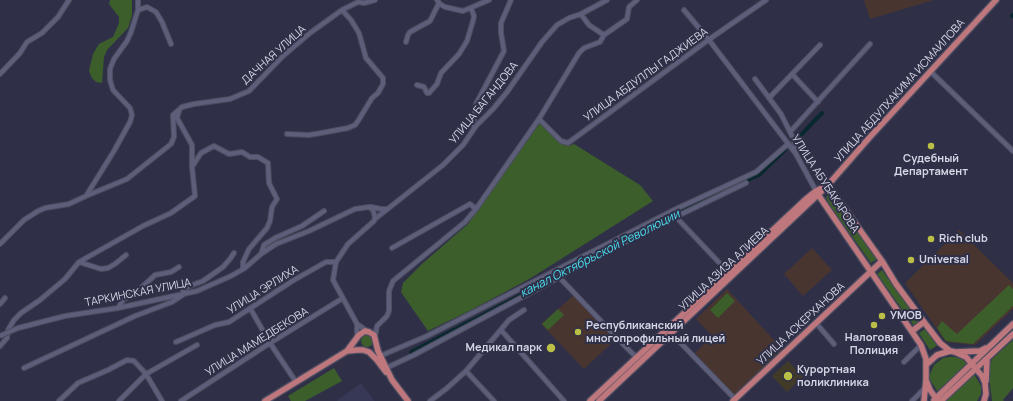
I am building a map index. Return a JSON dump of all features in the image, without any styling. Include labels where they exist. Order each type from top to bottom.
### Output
[{"type":"main road","name":"УЛИЦА АБДУЛХАКИМА ИСМАИЛОВА","points":[[817,193],[828,185],[996,0]]},
{"type":"main road","name":"УЛИЦА АБУБАКАРОВА","points":[[828,185],[882,261],[896,284],[940,343],[966,357],[986,383]]},
{"type":"main road","name":"УЛИЦА АБУБАКАРОВА","points":[[817,193],[921,345],[926,359],[926,380],[930,390],[937,400]]},
{"type":"main road","name":"УЛИЦА АЗИЗА АЛИЕВА","points":[[599,401],[728,272],[817,193]]},
{"type":"main road","name":"УЛИЦА АЗИЗА АЛИЕВА","points":[[590,401],[817,193]]},
{"type":"main road","name":"УЛИЦА АСКЕРХАНОВА","points":[[734,400],[882,261]]},
{"type":"main road","points":[[912,331],[924,322]]},
{"type":"main road","points":[[937,400],[972,363],[1013,324]]},
{"type":"main road","points":[[266,401],[347,351],[362,333],[369,332],[375,340],[380,356],[392,380]]},
{"type":"main road","points":[[937,400],[976,369],[1010,339],[1013,334]]},
{"type":"main road","points":[[357,339],[358,346],[373,355],[408,401]]},
{"type":"main road","points":[[296,382],[347,351],[372,349],[375,340]]},
{"type":"main road","points":[[926,365],[937,354],[953,351],[980,351],[990,347]]},
{"type":"main road","points":[[984,401],[986,394],[987,359]]},
{"type":"main road","points":[[924,401],[926,380]]},
{"type":"street","points":[[0,74],[20,53],[27,42],[42,33],[58,17],[69,0]]},
{"type":"street","points":[[86,196],[108,163],[132,118],[130,108],[113,90],[110,75],[114,59],[127,41],[131,32],[138,10],[138,0]]},
{"type":"street","name":"ДАЧНАЯ УЛИЦА","points":[[180,109],[194,104],[230,99],[249,91],[283,56],[310,33],[342,10],[358,1],[364,3],[375,0]]},
{"type":"street","points":[[406,42],[410,32],[430,21],[438,1],[445,7],[463,11],[489,0]]},
{"type":"street","points":[[476,126],[473,125],[476,104],[504,51],[501,23],[511,0]]},
{"type":"street","name":"УЛИЦА БАГАНДОВА","points":[[336,262],[348,244],[388,208],[406,196],[443,165],[462,145],[476,126],[493,109],[552,30],[569,18],[582,14],[607,0]]},
{"type":"street","points":[[375,340],[377,326],[387,316],[389,311],[389,291],[393,281],[465,222],[476,209],[539,119],[579,53],[584,48],[600,42],[604,35],[627,19],[629,7],[637,0]]},
{"type":"street","name":"УЛИЦА АБДУЛЛЫ ГАДЖИЕВА","points":[[539,119],[561,141],[568,143],[766,0]]},
{"type":"street","points":[[138,10],[147,7],[156,12],[171,44]]},
{"type":"street","points":[[417,85],[424,87],[427,93],[429,93],[437,84],[441,72],[459,54],[467,41],[473,21],[474,16],[470,8]]},
{"type":"street","points":[[287,134],[320,134],[355,125],[383,84],[383,78],[366,58],[359,33],[351,20],[342,10]]},
{"type":"street","name":"УЛИЦА АБУБАКАРОВА","points":[[684,10],[709,40],[796,154],[817,193]]},
{"type":"street","points":[[582,14],[582,17],[589,25],[604,35]]},
{"type":"street","points":[[790,132],[870,44]]},
{"type":"street","points":[[768,98],[820,45]]},
{"type":"street","points":[[930,71],[1013,151]]},
{"type":"street","points":[[792,74],[818,102]]},
{"type":"street","points":[[755,79],[781,114],[793,138],[796,154]]},
{"type":"street","points":[[0,244],[24,220],[38,211],[45,208],[69,204],[127,179],[172,144],[174,137],[174,116],[180,109]]},
{"type":"street","points":[[0,346],[7,338],[8,330],[14,320],[65,279],[79,262],[143,226],[171,213],[195,196],[192,167],[192,145],[177,118],[180,109]]},
{"type":"street","points":[[380,356],[427,336],[672,212],[756,172],[788,144]]},
{"type":"street","points":[[192,167],[201,153],[214,146],[229,154],[242,152],[250,157],[258,157],[268,163],[269,183],[277,199],[272,207],[270,222],[267,228],[249,249],[243,262],[243,269]]},
{"type":"street","points":[[386,368],[414,355],[559,277],[746,183]]},
{"type":"street","points":[[392,248],[470,204],[476,209]]},
{"type":"street","points":[[369,207],[373,210],[375,219]]},
{"type":"street","name":"ТАРКИНСКАЯ УЛИЦА","points":[[0,336],[18,328],[66,316],[118,308],[197,291],[243,269],[276,244],[309,231],[355,209],[369,207],[384,209],[388,208]]},
{"type":"street","points":[[261,254],[264,246],[302,226],[324,211]]},
{"type":"street","points":[[672,212],[728,272]]},
{"type":"street","points":[[24,368],[135,316],[172,302],[184,294],[183,291],[187,287],[202,281],[223,267],[234,253]]},
{"type":"street","points":[[79,262],[101,269],[108,268],[126,255]]},
{"type":"street","name":"УЛИЦА ЭРЛИХА","points":[[176,342],[215,325],[228,322],[294,280],[326,262],[336,262]]},
{"type":"street","points":[[336,262],[333,280],[358,324],[369,332]]},
{"type":"street","points":[[118,308],[123,300],[139,290],[155,275],[172,272],[179,267]]},
{"type":"street","points":[[563,267],[566,274]]},
{"type":"street","points":[[559,277],[637,358]]},
{"type":"street","points":[[0,304],[5,298]]},
{"type":"street","name":"УЛИЦА МАМЕДБЕКОВА","points":[[181,401],[343,298]]},
{"type":"street","points":[[250,308],[270,343],[296,382]]},
{"type":"street","points":[[430,401],[466,371],[509,320],[524,310]]},
{"type":"street","points":[[816,323],[834,344]]},
{"type":"street","points":[[357,339],[358,324]]},
{"type":"street","points":[[501,330],[564,401]]},
{"type":"street","points":[[668,331],[734,400]]},
{"type":"street","points":[[119,401],[146,374],[197,345]]},
{"type":"street","points":[[904,362],[921,345]]},
{"type":"street","points":[[59,401],[78,383],[127,360],[134,360],[146,374],[162,401]]},
{"type":"street","points":[[466,371],[494,401]]},
{"type":"street","points":[[912,401],[924,389]]},
{"type":"street","points":[[986,394],[989,401]]},
{"type":"shaded area","points":[[864,0],[934,0],[870,19]]},
{"type":"shaded area","points":[[959,230],[1013,283],[1013,309],[975,345],[946,342],[905,283]]},
{"type":"shaded area","points":[[812,248],[832,270],[803,296],[784,274]]},
{"type":"shaded area","points":[[727,289],[783,350],[735,396],[695,353],[712,336],[696,319]]},
{"type":"shaded area","name":"Республиканский многопрофильный лицей","points":[[574,295],[615,340],[584,369],[541,324]]},
{"type":"shaded area","name":"Курортная поликлиника","points":[[788,361],[803,377],[787,392],[772,376]]},
{"type":"shaded area","points":[[361,383],[374,401],[337,401]]},
{"type":"green space","points":[[110,0],[132,0],[132,15],[128,28],[107,50],[104,57],[102,83],[96,82],[92,78],[89,71],[93,54],[99,44],[113,37],[119,23],[119,17],[109,4]]},
{"type":"green space","points":[[541,123],[558,142],[568,146],[574,144],[640,185],[653,201],[531,278],[428,331],[401,292],[403,283],[423,263],[468,224]]},
{"type":"green space","points":[[831,193],[877,259],[871,263],[829,204],[826,197]]},
{"type":"green space","points":[[882,270],[919,321],[914,326],[877,274]]},
{"type":"green space","points":[[1009,285],[1013,289],[1013,306],[973,344],[946,341],[937,328],[942,321],[957,334]]},
{"type":"green space","points":[[727,293],[735,301],[718,318],[710,310]]},
{"type":"green space","points":[[558,309],[564,315],[548,330],[542,324]]},
{"type":"green space","points":[[925,329],[938,345],[930,350],[919,333]]},
{"type":"green space","points":[[367,335],[371,337],[373,341],[371,345],[367,347],[363,345],[361,341],[363,337]]},
{"type":"green space","points":[[1013,340],[1013,388],[1003,400],[1004,401],[992,401],[989,368],[992,359]]},
{"type":"green space","points":[[949,357],[962,359],[967,364],[938,392],[930,380],[930,374],[934,365],[943,358]]},
{"type":"green space","points":[[334,368],[342,381],[305,401],[291,401],[288,396]]},
{"type":"green space","points":[[974,374],[981,386],[981,394],[977,401],[944,401]]},
{"type":"waterway","points":[[797,139],[822,113]]},
{"type":"waterway","name":"канал Октябрьской Революции","points":[[741,183],[759,175],[785,150]]},
{"type":"waterway","name":"канал Октябрьской Революции","points":[[665,220],[726,190]]},
{"type":"waterway","name":"канал Октябрьской Революции","points":[[411,352],[562,274]]},
{"type":"place","name":"Судебный Департамент","points":[[931,146]]},
{"type":"place","name":"Rich club","points":[[931,239]]},
{"type":"place","name":"Universal","points":[[911,260]]},
{"type":"place","name":"УМОВ","points":[[882,316]]},
{"type":"place","name":"Налоговая Полиция","points":[[874,325]]},
{"type":"place","name":"Республиканский многопрофильный лицей","points":[[578,332]]},
{"type":"place","name":"Медикал парк","points":[[551,348]]},
{"type":"place","name":"Курортная поликлиника","points":[[788,376]]}]
